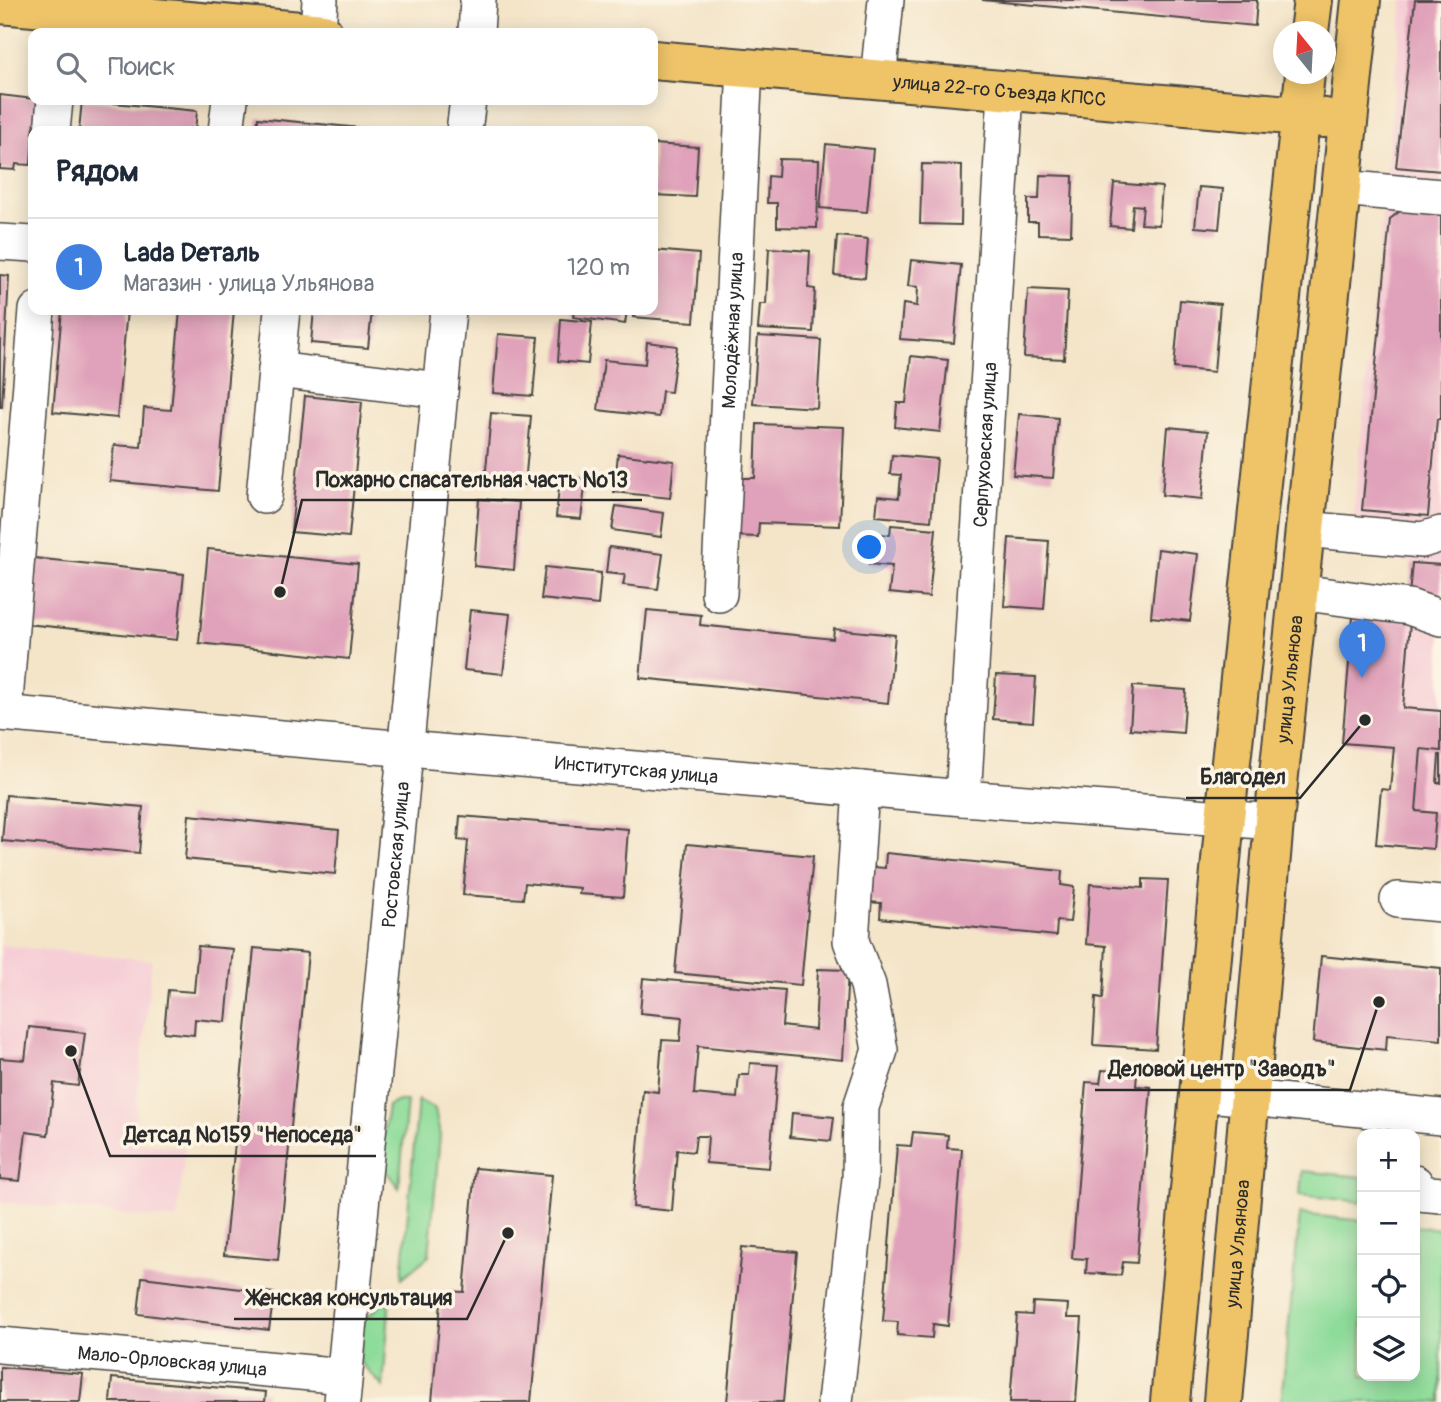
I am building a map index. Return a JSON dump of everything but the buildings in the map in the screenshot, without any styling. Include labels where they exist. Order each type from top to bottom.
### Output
[{"type":"main road","points":[[1310,21],[1313,0]]},
{"type":"main road","name":"улица Ульянова","points":[[1223,1402],[1274,822],[1361,0]]},
{"type":"main road","points":[[0,4],[62,22],[192,28]]},
{"type":"main road","name":"улица 22-го Съезда КПСС","points":[[658,60],[1348,120]]},
{"type":"main road","points":[[1170,1402],[1225,818],[1304,84]]},
{"type":"street","points":[[320,0],[321,28]]},
{"type":"street","points":[[476,28],[478,0]]},
{"type":"street","points":[[878,80],[886,0]]},
{"type":"street","name":"Молодёжная улица","points":[[719,594],[746,67]]},
{"type":"street","name":"Серпуховская улица","points":[[963,798],[1006,92]]},
{"type":"street","points":[[52,126],[55,105]]},
{"type":"street","points":[[227,126],[229,105]]},
{"type":"street","points":[[465,126],[467,105]]},
{"type":"street","points":[[1341,188],[1441,197]]},
{"type":"street","points":[[0,242],[28,244]]},
{"type":"street","points":[[2,713],[37,315]]},
{"type":"street","points":[[264,496],[282,315]]},
{"type":"street","name":"Ростовская улица","points":[[343,1389],[448,315]]},
{"type":"street","points":[[276,370],[440,390]]},
{"type":"street","points":[[1304,529],[1422,540],[1441,534]]},
{"type":"street","points":[[1299,592],[1409,607],[1441,618]]},
{"type":"street","name":"Институтская улица","points":[[2,713],[963,798],[1274,822]]},
{"type":"street","points":[[835,1402],[860,1179],[861,1107],[880,1050],[869,985],[851,941],[861,789]]},
{"type":"street","points":[[1398,900],[1441,904]]},
{"type":"street","points":[[1390,1123],[1415,1091],[1441,1094]]},
{"type":"street","points":[[1199,1093],[1251,1098],[1390,1123],[1441,1117]]},
{"type":"street","points":[[1419,1192],[1441,1195]]},
{"type":"street","name":"Мало-Орловская улица","points":[[0,1345],[343,1389]]},
{"type":"shaded area","points":[[1403,0],[1441,0],[1441,850],[1376,844],[1381,789],[1390,789],[1393,747],[1342,743],[1353,617],[1409,595],[1412,563],[1350,553]]},
{"type":"shaded area","points":[[0,945],[152,960],[133,1142],[185,1148],[177,1220],[0,1202]]},
{"type":"green space","points":[[418,1100],[435,1109],[440,1135],[429,1256],[402,1278]]},
{"type":"green space","points":[[398,1101],[407,1101],[399,1188],[379,1162],[388,1106]]},
{"type":"green space","points":[[1302,1171],[1357,1176],[1357,1201],[1300,1195]]},
{"type":"green space","points":[[1300,1214],[1357,1220],[1357,1381],[1420,1381],[1420,1227],[1441,1229],[1441,1402],[1281,1402]]},
{"type":"green space","points":[[390,1297],[383,1387],[359,1361],[364,1319]]},
{"type":"place","name":"Пожарно спасательная часть №13","points":[[280,592]]},
{"type":"place","name":"Lada Dеталь","points":[[1362,678]]},
{"type":"place","name":"Благодел","points":[[1365,720]]},
{"type":"place","name":"Деловой центр \"Заводъ\"","points":[[1379,1002]]},
{"type":"place","name":"Детсад №159 \"Непоседа\"","points":[[71,1051]]},
{"type":"place","name":"Женская консультация","points":[[508,1233]]}]
